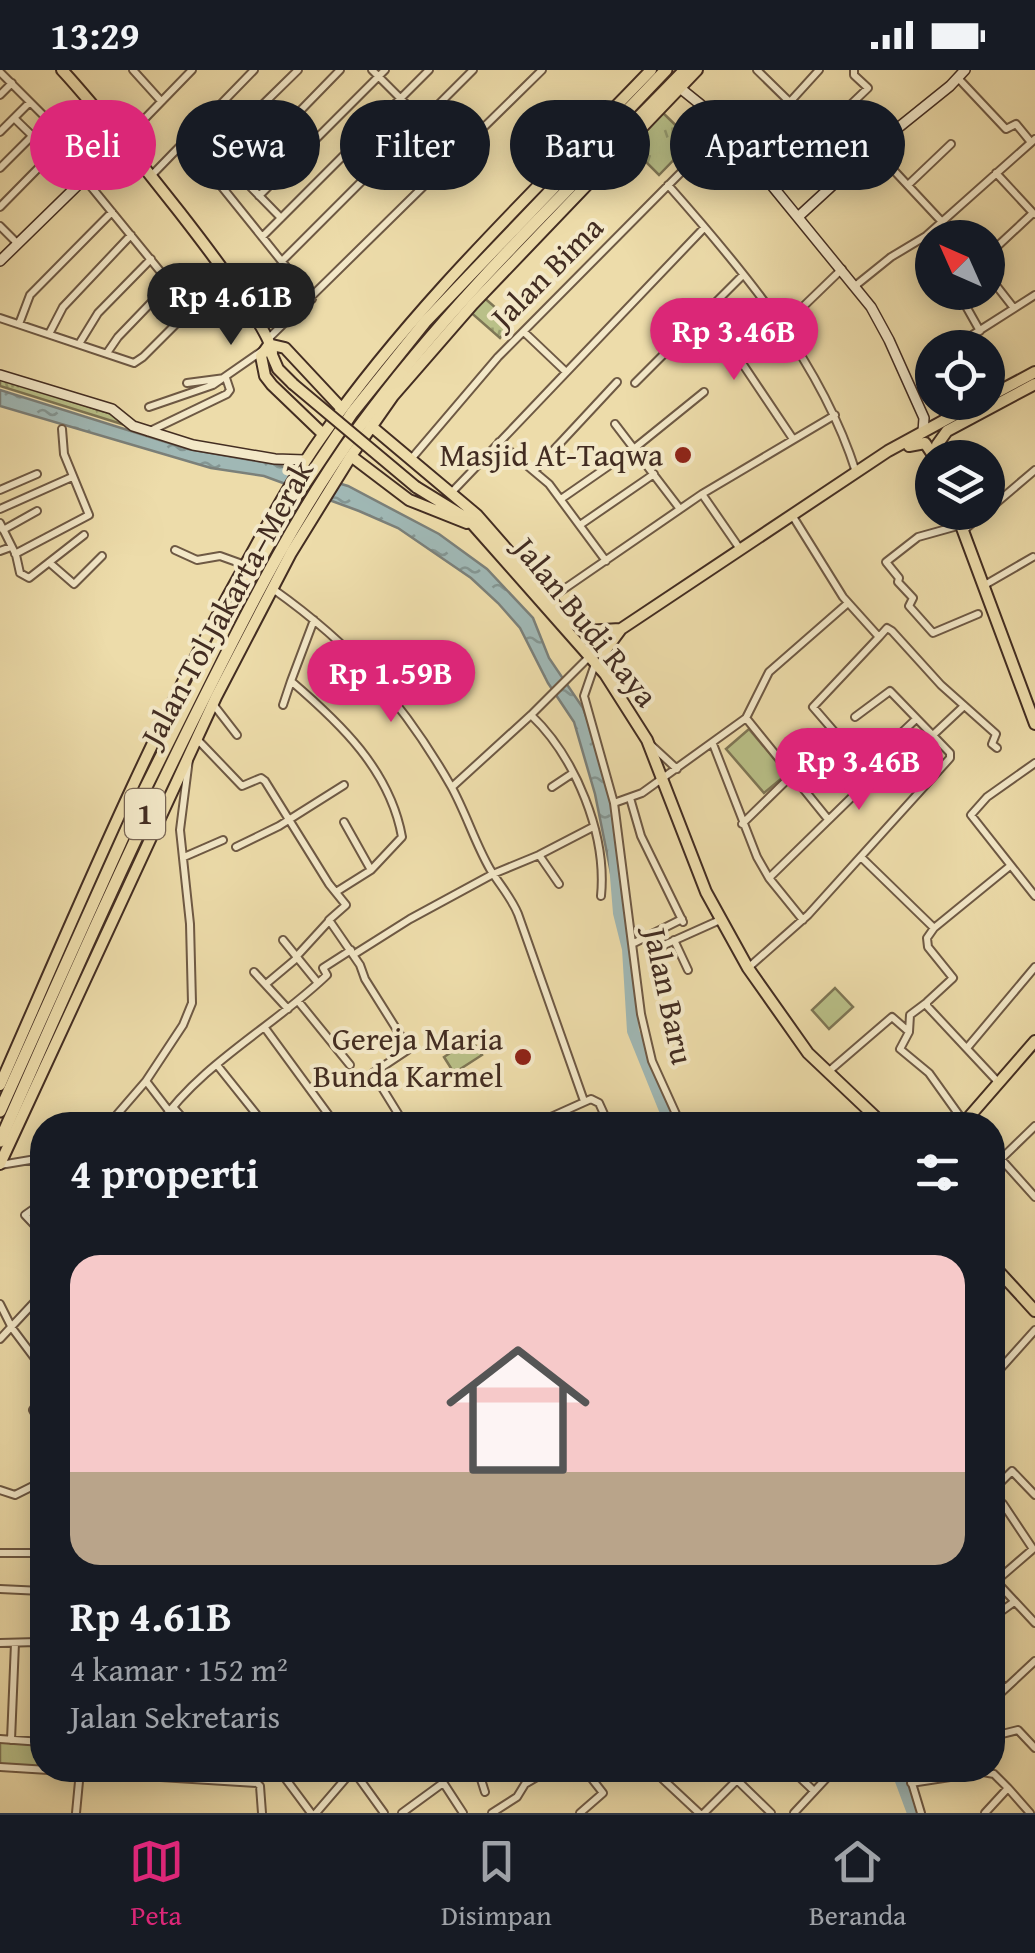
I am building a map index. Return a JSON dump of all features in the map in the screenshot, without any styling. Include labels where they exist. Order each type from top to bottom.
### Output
[{"type":"highway","name":"Jalan Tol Jakarta–Merak","points":[[0,1111],[140,797],[308,464],[425,322],[666,70]]},
{"type":"highway","name":"Jalan Tol Jakarta–Merak","points":[[0,1141],[142,820],[256,596],[381,397],[436,330],[685,70]]},
{"type":"main road","points":[[62,70],[89,100]]},
{"type":"main road","points":[[308,464],[323,434],[389,347],[651,70]]},
{"type":"main road","points":[[333,474],[473,304],[698,70]]},
{"type":"main road","points":[[156,183],[254,315],[278,369],[419,489],[475,520]]},
{"type":"main road","points":[[268,346],[285,348],[342,409]]},
{"type":"main road","points":[[268,346],[262,365],[272,385],[323,434]]},
{"type":"main road","points":[[1005,388],[1035,372]]},
{"type":"main road","points":[[940,440],[947,431],[1035,384]]},
{"type":"main road","points":[[605,674],[604,652],[620,629],[888,451],[945,420]]},
{"type":"main road","name":"Jalan Budi Raya","points":[[370,426],[452,492],[605,674],[647,740],[679,828],[720,920],[748,968],[794,1033],[867,1112]]},
{"type":"main road","points":[[888,451],[915,445]]},
{"type":"main road","name":"Jalan Budi Raya","points":[[351,456],[410,500],[475,520],[578,628],[600,632],[620,629]]},
{"type":"main road","points":[[0,1085],[139,772],[245,565],[289,497]]},
{"type":"main road","points":[[0,1165],[212,704],[316,502]]},
{"type":"main road","points":[[963,530],[1034,716]]},
{"type":"main road","points":[[974,1112],[996,1080],[1035,1041]]},
{"type":"main road","points":[[1005,1279],[1035,1312]]},
{"type":"street","points":[[133,70],[161,102]]},
{"type":"street","points":[[156,107],[192,70]]},
{"type":"street","points":[[224,100],[254,70]]},
{"type":"street","points":[[267,100],[298,70]]},
{"type":"street","points":[[311,100],[340,70]]},
{"type":"street","points":[[262,237],[429,70]]},
{"type":"street","points":[[444,100],[474,70]]},
{"type":"street","points":[[490,122],[542,70]]},
{"type":"street","points":[[757,70],[786,100]]},
{"type":"street","points":[[792,100],[819,70]]},
{"type":"street","points":[[854,70],[867,89],[855,100]]},
{"type":"street","points":[[0,72],[30,102],[0,132]]},
{"type":"street","points":[[258,196],[379,72],[401,99]]},
{"type":"street","points":[[905,121],[962,74],[1006,129],[1017,124],[1032,140],[945,220]]},
{"type":"street","points":[[0,96],[12,84]]},
{"type":"street","points":[[680,88],[696,100]]},
{"type":"street","points":[[14,118],[30,134]]},
{"type":"street","points":[[0,168],[30,138]]},
{"type":"street","points":[[908,185],[951,144]]},
{"type":"street","points":[[156,171],[176,150]]},
{"type":"street","points":[[996,173],[1034,214],[1005,240]]},
{"type":"street","points":[[0,207],[30,176]]},
{"type":"street","points":[[905,182],[939,220]]},
{"type":"street","points":[[668,185],[742,275],[820,384],[856,472]]},
{"type":"street","name":"Jalan Bima","points":[[412,458],[524,332],[668,185]]},
{"type":"street","points":[[0,261],[71,190]]},
{"type":"street","points":[[97,190],[191,308]]},
{"type":"street","points":[[226,190],[312,299]]},
{"type":"street","points":[[253,190],[281,218]]},
{"type":"street","points":[[282,261],[354,190]]},
{"type":"street","points":[[149,407],[226,378],[268,346],[422,190]]},
{"type":"street","points":[[775,190],[842,269],[884,328],[928,429]]},
{"type":"street","points":[[798,218],[828,190]]},
{"type":"street","points":[[19,324],[30,295],[112,212]]},
{"type":"street","points":[[0,226],[17,244]]},
{"type":"street","points":[[452,492],[704,228]]},
{"type":"street","points":[[49,334],[63,307],[131,235]]},
{"type":"street","points":[[854,286],[915,241]]},
{"type":"street","points":[[79,344],[98,313],[151,259]]},
{"type":"street","points":[[782,328],[842,269]]},
{"type":"street","points":[[0,318],[134,362],[225,275]]},
{"type":"street","points":[[635,383],[742,275]]},
{"type":"street","points":[[107,354],[170,283]]},
{"type":"street","points":[[983,330],[1035,296]]},
{"type":"street","points":[[1005,297],[1013,308]]},
{"type":"street","points":[[704,314],[793,439]]},
{"type":"street","points":[[524,332],[565,371]]},
{"type":"street","points":[[0,375],[112,409],[148,432],[228,452],[308,464]]},
{"type":"street","points":[[148,432],[227,394],[230,390],[226,378]]},
{"type":"street","points":[[187,383],[226,378]]},
{"type":"street","points":[[534,470],[618,382]]},
{"type":"street","points":[[561,499],[636,447],[704,392]]},
{"type":"street","points":[[550,599],[702,494],[835,415]]},
{"type":"street","points":[[615,424],[680,509]]},
{"type":"street","points":[[0,552],[13,550],[89,515],[62,446],[62,430]]},
{"type":"street","points":[[500,442],[561,499],[606,561]]},
{"type":"street","points":[[1005,495],[1035,470]]},
{"type":"street","points":[[0,490],[38,474]]},
{"type":"street","points":[[580,525],[654,474]]},
{"type":"street","points":[[0,508],[72,477]]},
{"type":"street","points":[[702,494],[740,549]]},
{"type":"street","points":[[37,511],[2,527],[24,577],[34,578],[84,535]]},
{"type":"street","points":[[792,514],[848,603],[879,637]]},
{"type":"street","points":[[952,530],[918,537],[886,562],[913,598],[909,606],[932,633],[978,614]]},
{"type":"street","points":[[175,550],[197,560],[220,556],[245,565]]},
{"type":"street","points":[[51,564],[74,584],[102,556]]},
{"type":"street","points":[[984,586],[1033,557]]},
{"type":"street","points":[[272,588],[314,620],[391,693],[452,787],[493,874],[510,895],[588,1100]]},
{"type":"street","points":[[614,803],[662,779],[746,718],[770,672],[848,603]]},
{"type":"street","points":[[282,705],[314,620]]},
{"type":"street","points":[[851,751],[813,707],[890,629],[996,734],[992,742],[997,748]]},
{"type":"street","points":[[452,787],[566,680],[592,661]]},
{"type":"street","name":"Jalan Baru","points":[[592,661],[584,696],[614,803],[640,1014],[652,1061],[675,1112]]},
{"type":"street","points":[[291,681],[338,720],[382,781],[402,837],[371,870],[336,892]]},
{"type":"street","points":[[748,968],[803,920],[948,761],[950,754],[888,690],[855,717]]},
{"type":"street","points":[[212,704],[237,734]]},
{"type":"street","points":[[933,735],[964,706]]},
{"type":"street","points":[[531,715],[549,734],[586,798],[600,868],[601,896]]},
{"type":"street","points":[[746,718],[827,819]]},
{"type":"street","points":[[768,878],[893,757],[896,738],[916,719]]},
{"type":"street","points":[[196,738],[242,786],[262,778],[265,781],[346,905],[266,984]]},
{"type":"street","points":[[647,740],[676,769]]},
{"type":"street","points":[[866,782],[848,761],[851,751],[862,742],[871,750]]},
{"type":"street","points":[[713,744],[742,824],[768,878],[803,920]]},
{"type":"street","points":[[119,1112],[146,1081],[183,1025],[192,1003],[180,830],[189,753]]},
{"type":"street","points":[[1035,763],[987,797],[971,815],[1035,896]]},
{"type":"street","points":[[552,787],[573,773]]},
{"type":"street","points":[[742,824],[792,775]]},
{"type":"street","points":[[236,847],[344,785]]},
{"type":"street","points":[[630,798],[641,836],[683,920],[632,944]]},
{"type":"street","points":[[344,822],[371,870]]},
{"type":"street","points":[[169,1112],[216,1065],[327,975],[323,968],[493,874],[539,856],[592,827]]},
{"type":"street","points":[[184,857],[223,840]]},
{"type":"street","points":[[539,856],[559,884]]},
{"type":"street","points":[[862,858],[934,928]]},
{"type":"street","points":[[958,1112],[929,1073],[900,1049],[909,1032],[910,1015],[953,979],[928,947],[927,938],[1010,866]]},
{"type":"street","points":[[329,920],[409,1049],[372,1073],[398,1112]]},
{"type":"street","points":[[662,982],[652,950],[720,920]]},
{"type":"street","points":[[283,940],[318,983]]},
{"type":"street","points":[[674,940],[688,970]]},
{"type":"street","points":[[967,1048],[1035,967]]},
{"type":"street","points":[[254,972],[288,1010]]},
{"type":"street","points":[[298,1000],[350,1064]]},
{"type":"street","points":[[926,1004],[996,1080]]},
{"type":"street","points":[[827,1073],[892,1017],[909,1032]]},
{"type":"street","points":[[265,1028],[326,1112]]},
{"type":"street","points":[[216,1065],[255,1112]]},
{"type":"street","points":[[146,1081],[174,1112]]},
{"type":"street","points":[[562,1112],[588,1100],[599,1103],[603,1112]]},
{"type":"street","points":[[1005,1155],[1035,1126]]},
{"type":"street","points":[[0,1165],[30,1161]]},
{"type":"street","points":[[1005,1164],[1035,1198]]},
{"type":"street","points":[[0,1304],[30,1352]]},
{"type":"street","points":[[0,1339],[30,1308]]},
{"type":"street","points":[[1005,1363],[1035,1330]]},
{"type":"street","points":[[1005,1478],[1012,1471],[1035,1494]]},
{"type":"street","points":[[0,1490],[15,1494],[30,1487]]},
{"type":"street","points":[[1005,1509],[1034,1548],[1005,1570]]},
{"type":"street","points":[[0,1553],[30,1553]]},
{"type":"street","points":[[0,1590],[30,1591]]},
{"type":"street","points":[[1005,1592],[1035,1623]]},
{"type":"street","points":[[1005,1609],[1014,1602]]},
{"type":"street","points":[[0,1643],[30,1642]]},
{"type":"street","points":[[12,1740],[16,1643]]},
{"type":"street","points":[[1005,1688],[1035,1660]]},
{"type":"street","points":[[1005,1733],[1018,1730],[1035,1748]]},
{"type":"street","points":[[0,1739],[30,1741]]},
{"type":"street","points":[[0,1767],[30,1769]]},
{"type":"street","points":[[76,1813],[79,1782]]},
{"type":"street","points":[[218,1782],[260,1784],[262,1813]]},
{"type":"street","points":[[288,1782],[313,1813],[342,1782]]},
{"type":"street","points":[[362,1782],[384,1813]]},
{"type":"street","points":[[402,1813],[443,1782],[463,1813]]},
{"type":"street","points":[[482,1782],[485,1792]]},
{"type":"street","points":[[492,1813],[517,1798],[528,1782]]},
{"type":"street","points":[[580,1813],[604,1793],[595,1782]]},
{"type":"street","points":[[667,1782],[702,1813],[735,1782]]},
{"type":"street","points":[[739,1782],[771,1813]]},
{"type":"street","points":[[805,1782],[814,1791]]},
{"type":"street","points":[[794,1813],[823,1782]]},
{"type":"street","points":[[912,1782],[921,1813]]},
{"type":"street","points":[[1002,1782],[1030,1813]]},
{"type":"street","points":[[985,1813],[1008,1788]]},
{"type":"green space","points":[[661,111],[670,120],[670,164],[659,175],[650,166],[650,122]]},
{"type":"green space","points":[[481,295],[513,323],[500,338],[468,310]]},
{"type":"green space","points":[[0,378],[112,414],[128,426],[0,386]]},
{"type":"green space","points":[[749,729],[787,774],[764,793],[726,749]]},
{"type":"green space","points":[[835,988],[853,1007],[829,1029],[812,1010]]},
{"type":"green space","points":[[471,1039],[482,1055],[454,1073],[444,1057]]},
{"type":"green space","points":[[0,1741],[30,1743],[30,1769],[0,1766]]},
{"type":"water","points":[[0,390],[188,449],[274,464],[348,486],[439,534],[487,569],[533,618],[549,658],[583,708],[610,783],[621,865],[611,873],[595,794],[574,722],[548,683],[520,628],[471,578],[398,528],[359,511],[264,476],[211,468],[0,406]]},
{"type":"waterway","points":[[614,852],[619,913],[628,949],[633,1031],[666,1112]]},
{"type":"waterway","points":[[901,1782],[913,1813]]},
{"type":"place","name":"Masjid At-Taqwa","points":[[683,455]]},
{"type":"place","name":"Gereja Maria Bunda Karmel","points":[[523,1057]]}]
